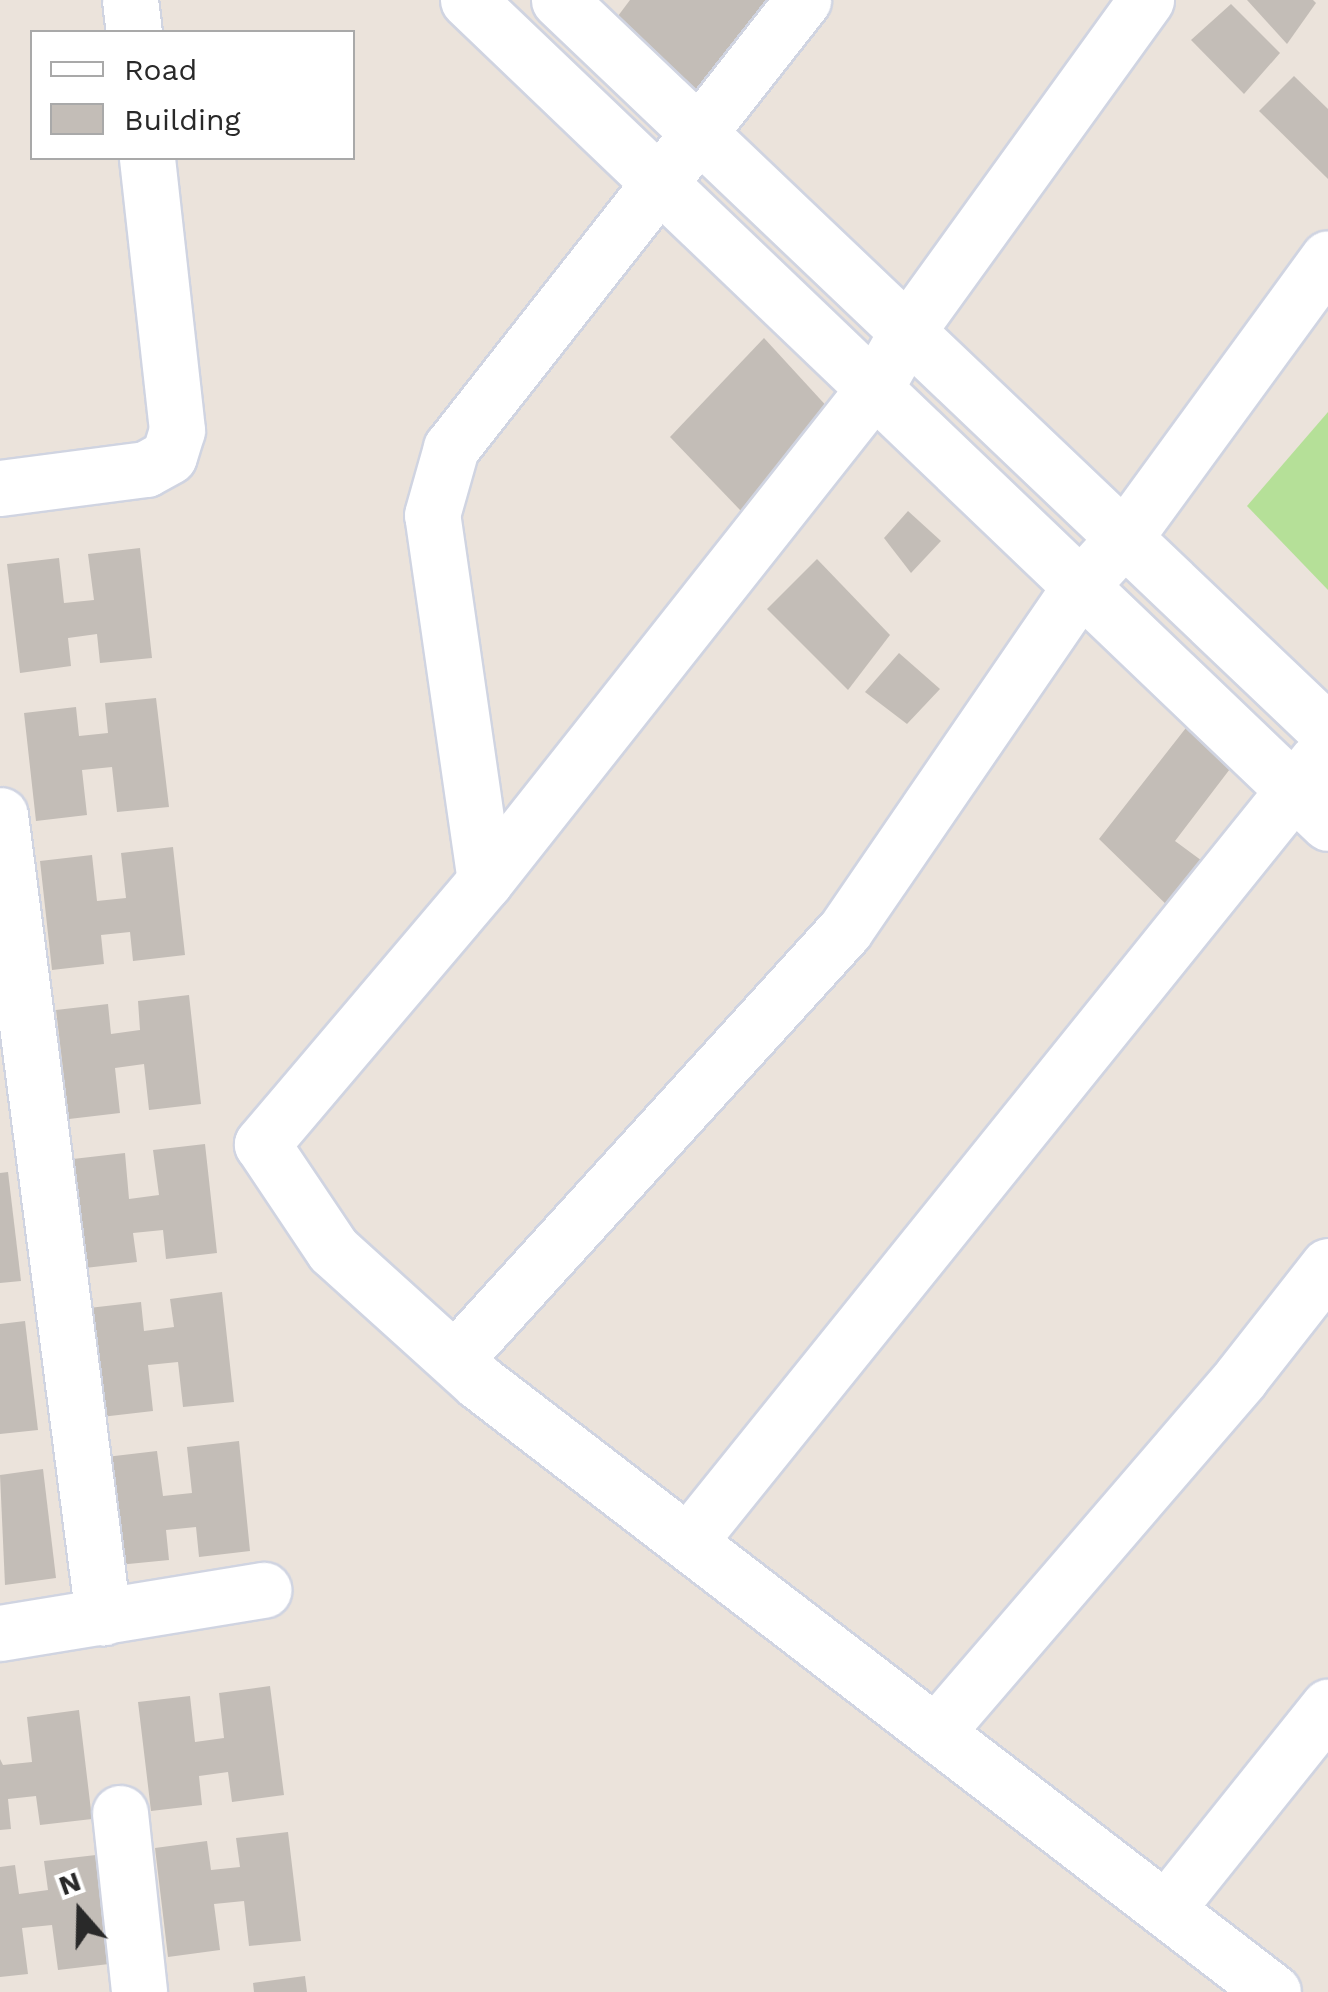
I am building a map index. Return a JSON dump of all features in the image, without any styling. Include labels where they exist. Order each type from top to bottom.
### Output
[{"type":"street","points":[[130,0],[134,30]]},
{"type":"street","points":[[468,0],[666,182],[1311,807]]},
{"type":"street","points":[[559,0],[1328,732]]},
{"type":"street","points":[[485,881],[432,515],[451,448],[666,182],[698,131],[803,0]]},
{"type":"street","points":[[1146,0],[908,330],[876,386],[485,881],[262,1144],[333,1250],[455,1360],[1273,1992]]},
{"type":"street","points":[[0,488],[146,469],[169,456],[177,430],[147,160]]},
{"type":"street","points":[[455,1360],[845,930],[1080,585],[1124,538],[1328,258]]},
{"type":"street","points":[[688,1542],[1311,807],[1328,747]]},
{"type":"street","points":[[0,815],[103,1618]]},
{"type":"street","points":[[936,1732],[1241,1377],[1328,1266]]},
{"type":"street","points":[[0,1634],[264,1590]]},
{"type":"street","points":[[1167,1908],[1328,1708]]},
{"type":"street","points":[[120,1813],[139,1992]]},
{"type":"green space","points":[[1328,412],[1328,590],[1247,506]]},
{"type":"building","points":[[630,0],[767,0],[779,14],[698,103],[618,16]]},
{"type":"building","points":[[1247,0],[1313,0],[1316,3],[1287,44]]},
{"type":"building","points":[[1231,4],[1280,53],[1244,94],[1191,40]]},
{"type":"building","points":[[1294,76],[1328,109],[1328,179],[1259,111]]},
{"type":"building","points":[[764,338],[831,411],[741,511],[670,437]]},
{"type":"building","points":[[908,511],[941,541],[911,573],[884,538]]},
{"type":"building","points":[[140,548],[152,658],[100,663],[97,634],[68,638],[71,666],[20,673],[7,564],[59,558],[64,603],[94,600],[88,554]]},
{"type":"building","points":[[817,559],[890,635],[848,690],[767,609]]},
{"type":"building","points":[[899,653],[940,689],[907,724],[865,692]]},
{"type":"building","points":[[156,698],[169,807],[117,812],[112,767],[82,770],[87,815],[36,821],[24,713],[76,707],[79,736],[108,733],[105,703]]},
{"type":"building","points":[[1189,724],[1233,765],[1175,841],[1213,869],[1174,912],[1099,839]]},
{"type":"building","points":[[173,847],[185,955],[133,961],[130,932],[101,935],[104,964],[52,970],[40,861],[92,855],[97,901],[126,898],[121,853]]},
{"type":"building","points":[[189,995],[201,1104],[149,1110],[144,1064],[115,1068],[120,1113],[69,1119],[56,1010],[108,1004],[111,1034],[140,1030],[138,1001]]},
{"type":"building","points":[[205,1144],[217,1253],[166,1259],[163,1230],[133,1233],[137,1262],[85,1268],[73,1159],[125,1153],[129,1199],[159,1195],[153,1150]]},
{"type":"building","points":[[8,1172],[21,1281],[0,1283],[0,1173]]},
{"type":"building","points":[[222,1292],[234,1402],[183,1407],[178,1362],[148,1365],[153,1411],[101,1417],[89,1308],[141,1302],[144,1331],[174,1327],[170,1299]]},
{"type":"building","points":[[25,1321],[38,1430],[0,1434],[0,1324]]},
{"type":"building","points":[[239,1441],[250,1551],[199,1557],[196,1527],[166,1530],[169,1560],[118,1565],[106,1457],[157,1451],[163,1496],[192,1493],[187,1447]]},
{"type":"building","points":[[43,1469],[56,1578],[5,1585],[0,1475]]},
{"type":"building","points":[[270,1686],[284,1795],[232,1802],[228,1772],[199,1776],[202,1805],[151,1811],[138,1702],[190,1696],[195,1742],[224,1738],[219,1693]]},
{"type":"building","points":[[79,1710],[92,1819],[40,1825],[36,1796],[8,1799],[11,1829],[0,1830],[0,1759],[3,1765],[32,1762],[27,1717]]},
{"type":"building","points":[[288,1832],[301,1941],[249,1946],[244,1901],[214,1904],[220,1950],[168,1957],[155,1848],[207,1841],[211,1870],[240,1867],[236,1838]]},
{"type":"building","points":[[96,1855],[109,1964],[58,1970],[52,1925],[22,1928],[28,1974],[0,1977],[0,1867],[15,1865],[19,1894],[48,1890],[44,1861]]},
{"type":"building","points":[[305,1976],[307,1992],[254,1992],[253,1983]]}]
